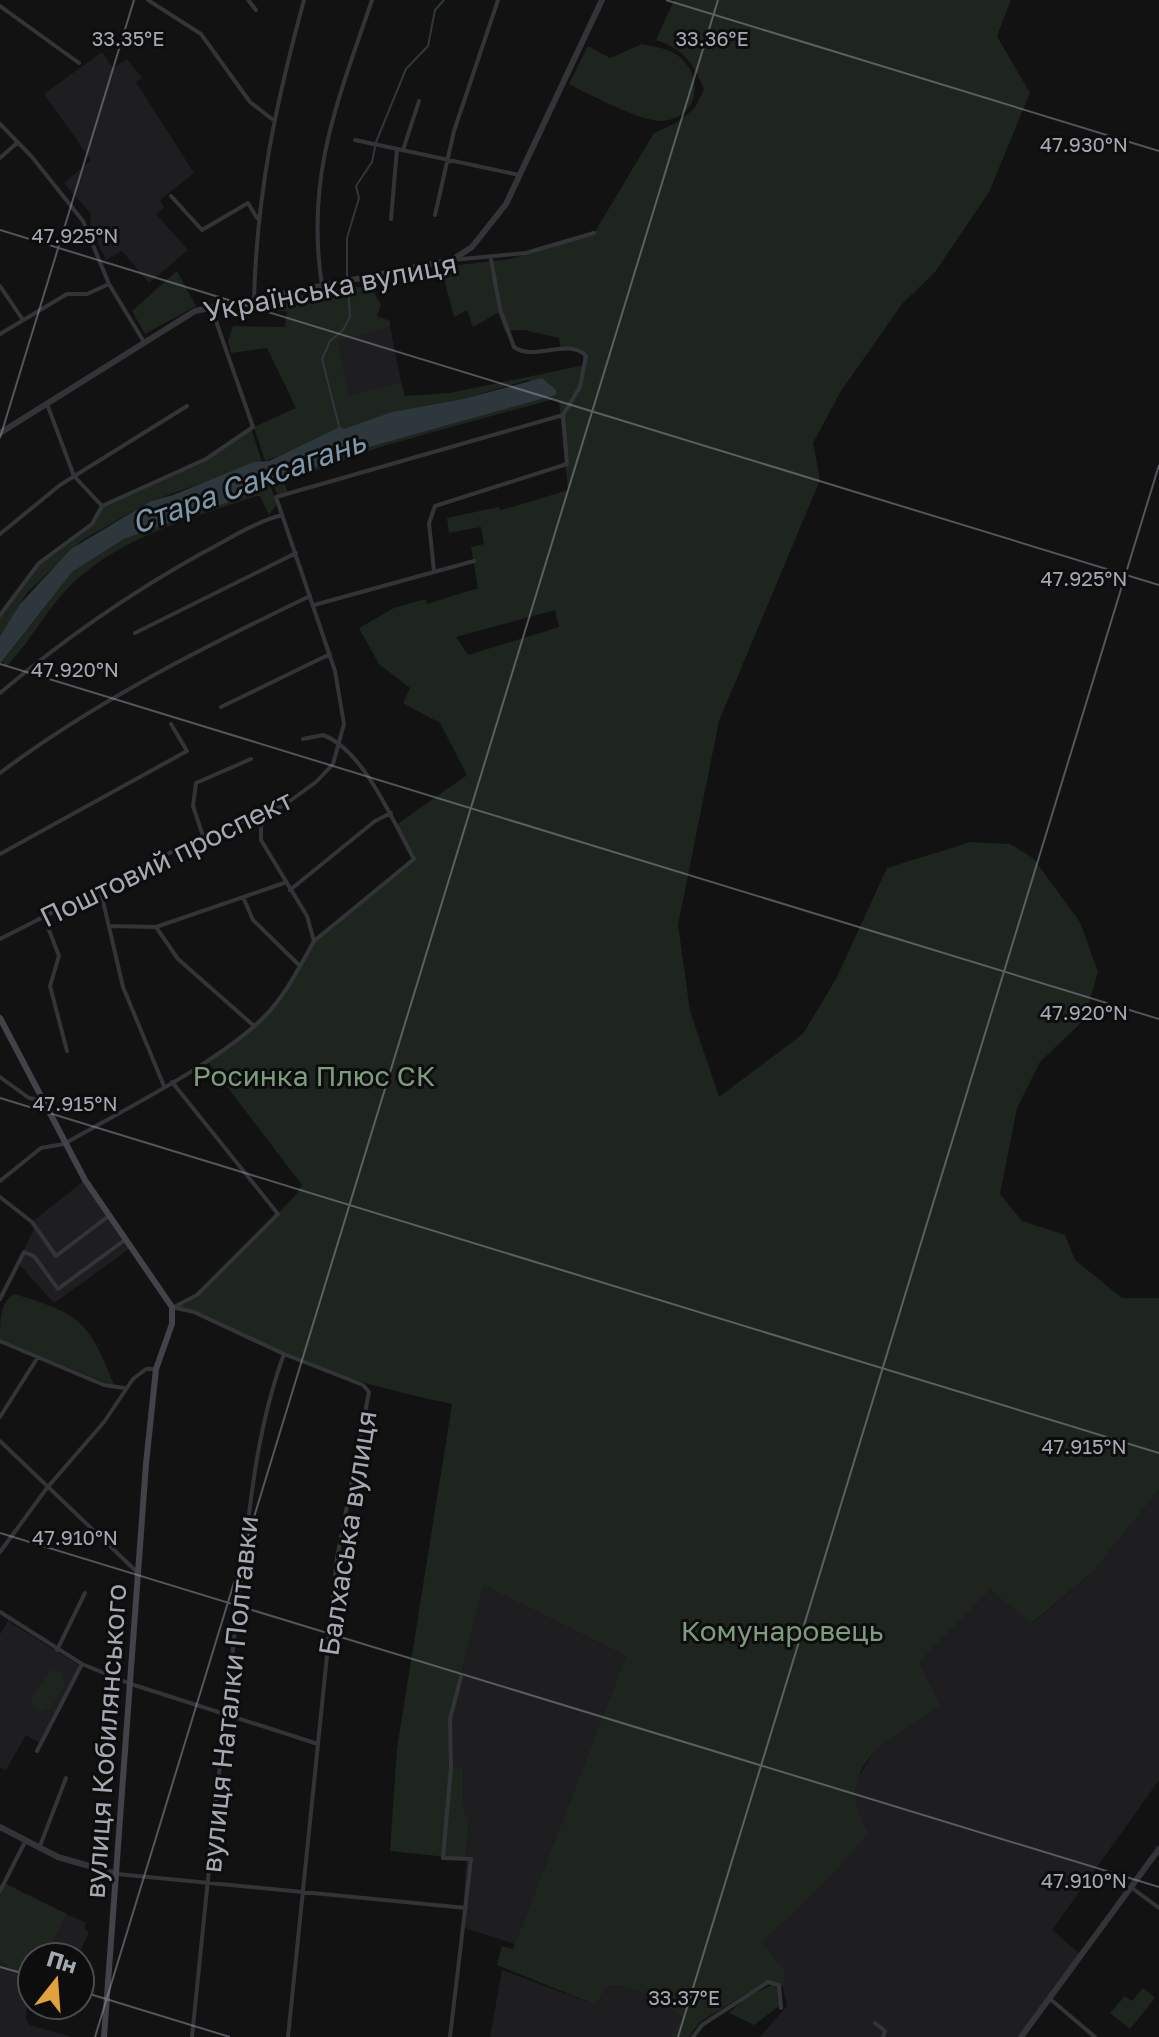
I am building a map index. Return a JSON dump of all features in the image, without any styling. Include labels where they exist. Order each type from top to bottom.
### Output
[{"type":"main road","points":[[0,1018],[64,1144],[172,1307]]},
{"type":"main road","name":"вулиця Кобилянського","points":[[104,2037],[156,1369],[172,1324],[172,1307]]},
{"type":"street","points":[[148,0],[201,34],[250,102],[272,119]]},
{"type":"street","points":[[248,0],[256,10]]},
{"type":"street","points":[[254,299],[258,220],[272,119],[304,0]]},
{"type":"street","points":[[322,288],[317,235],[325,142],[372,0]]},
{"type":"street","points":[[435,215],[454,131],[498,0]]},
{"type":"street","points":[[452,260],[472,247],[488,230],[519,175],[602,0]]},
{"type":"street","points":[[0,6],[79,63]]},
{"type":"street","points":[[403,150],[419,101]]},
{"type":"street","points":[[0,124],[83,221],[109,284],[144,342]]},
{"type":"street","points":[[355,140],[519,175]]},
{"type":"street","points":[[0,158],[18,142]]},
{"type":"street","points":[[391,219],[397,149]]},
{"type":"street","points":[[171,196],[202,230],[248,203],[258,220]]},
{"type":"street","name":"Українська вулиця","points":[[0,433],[186,316],[211,307],[356,282],[452,260],[491,259],[526,253],[594,233]]},
{"type":"street","points":[[434,571],[429,523],[435,506],[567,464],[563,415],[580,387],[586,356],[574,349],[528,353],[514,347],[500,309],[491,259]]},
{"type":"street","points":[[0,334],[70,293],[87,294],[109,284]]},
{"type":"street","points":[[0,286],[23,320]]},
{"type":"street","points":[[0,615],[39,563],[92,524],[102,506],[206,459],[253,427],[211,307]]},
{"type":"street","points":[[47,404],[74,476],[102,506]]},
{"type":"street","points":[[0,534],[21,514],[74,476],[187,406]]},
{"type":"street","name":"Поштовий проспект","points":[[0,939],[203,836],[283,806],[326,774],[340,745],[343,712],[330,653],[276,497],[563,415]]},
{"type":"street","points":[[0,693],[91,619],[125,596],[253,526],[282,515]]},
{"type":"street","points":[[135,633],[296,553]]},
{"type":"street","points":[[314,605],[474,561]]},
{"type":"street","points":[[0,773],[54,735],[100,708],[311,596]]},
{"type":"street","points":[[221,707],[330,653]]},
{"type":"street","points":[[0,854],[187,751],[171,724]]},
{"type":"street","points":[[0,1181],[41,1148],[64,1144],[172,1082],[254,1026],[275,1004],[314,941],[414,859],[391,813],[356,760],[323,735],[303,739]]},
{"type":"street","points":[[203,836],[193,806],[196,783],[251,759]]},
{"type":"street","points":[[270,812],[261,827],[261,840],[284,883],[307,916],[314,941]]},
{"type":"street","points":[[290,890],[375,821],[391,813]]},
{"type":"street","points":[[109,926],[156,927],[284,883]]},
{"type":"street","points":[[100,888],[123,987],[164,1086]]},
{"type":"street","points":[[243,897],[253,920],[300,966]]},
{"type":"street","points":[[44,917],[59,956],[50,986],[67,1051]]},
{"type":"street","points":[[156,927],[178,959],[254,1026]]},
{"type":"street","points":[[0,1077],[29,1098],[41,1100]]},
{"type":"street","points":[[172,1082],[278,1214],[197,1295],[187,1303],[172,1307]]},
{"type":"street","points":[[0,1197],[32,1222],[56,1256],[110,1215]]},
{"type":"street","points":[[1,1297],[24,1252],[34,1256],[58,1289],[126,1239]]},
{"type":"street","name":"Балхаська вулиця","points":[[172,1307],[194,1312],[284,1354],[363,1385],[369,1392],[337,1558],[288,2037]]},
{"type":"street","points":[[0,1341],[104,1385],[126,1387]]},
{"type":"street","name":"вулиця Наталки Полтавки","points":[[192,2037],[224,1714],[263,1420],[284,1354]]},
{"type":"street","points":[[0,1417],[38,1357]]},
{"type":"street","points":[[0,1552],[47,1488],[104,1422],[126,1387],[140,1372],[156,1369]]},
{"type":"street","points":[[0,1441],[140,1575]]},
{"type":"street","points":[[57,1650],[85,1593]]},
{"type":"street","points":[[0,1612],[82,1664],[131,1684],[318,1744]]},
{"type":"street","points":[[37,1751],[82,1664]]},
{"type":"street","points":[[450,2037],[471,1859],[443,1858],[451,1767],[450,1719],[461,1677]]},
{"type":"street","points":[[39,1849],[66,1778]]},
{"type":"street","points":[[0,1827],[39,1849],[117,1874],[466,1908]]},
{"type":"street","points":[[0,1891],[25,1842]]},
{"type":"street","points":[[1021,2037],[1159,1849]]},
{"type":"street","points":[[1131,1888],[1159,1908]]},
{"type":"street","points":[[693,2037],[702,2025],[768,1982],[775,1983],[782,1990],[781,2008]]},
{"type":"street","points":[[1049,1998],[1095,2037]]},
{"type":"street","points":[[875,2023],[885,2031],[883,2037]]},
{"type":"shaded area","points":[[102,52],[113,68],[127,59],[142,78],[136,82],[194,173],[160,200],[164,207],[156,214],[188,250],[149,283],[122,251],[106,260],[90,225],[91,214],[64,183],[91,160],[44,94]]},
{"type":"shaded area","points":[[390,327],[401,382],[348,397],[337,341]]},
{"type":"shaded area","points":[[85,1180],[132,1247],[54,1303],[18,1263],[35,1226],[32,1222]]},
{"type":"shaded area","points":[[1159,1490],[1159,1780],[1052,1930],[1081,1955],[1021,2037],[760,2037],[787,2006],[781,1976],[784,1970],[763,1942],[827,1881],[867,1833],[856,1814],[852,1797],[856,1780],[875,1751],[899,1732],[918,1662],[990,1590],[1033,1623],[1094,1571]]},
{"type":"shaded area","points":[[483,1585],[626,1656],[515,1944],[462,1927],[469,1817],[464,1814],[463,1770],[451,1767],[450,1719]]},
{"type":"shaded area","points":[[8,1621],[80,1666],[40,1743],[26,1735],[6,1770],[0,1767],[0,1634]]},
{"type":"shaded area","points":[[67,1914],[86,1923],[84,1928],[89,1933],[85,1941],[53,1941]]},
{"type":"shaded area","points":[[0,1960],[16,1973],[16,2021],[27,2021],[30,2025],[72,2037],[0,2037]]},
{"type":"shaded area","points":[[502,1970],[596,2005],[606,1987],[622,1986],[659,1998],[682,2018],[670,2037],[490,2037]]},
{"type":"green space","points":[[674,0],[1011,0],[997,36],[1030,93],[989,192],[935,272],[902,304],[841,391],[813,443],[820,480],[719,721],[678,925],[690,1011],[719,1097],[803,1034],[836,979],[887,868],[971,842],[1010,844],[1033,858],[1080,922],[1098,972],[1084,1020],[1040,1062],[1017,1108],[1000,1194],[1022,1221],[1065,1235],[1075,1260],[1122,1298],[1159,1298],[1159,1490],[1094,1571],[1032,1623],[990,1590],[919,1662],[940,1706],[902,1730],[871,1757],[860,1772],[855,1790],[858,1810],[868,1833],[827,1881],[763,1942],[784,1970],[784,1989],[780,1983],[767,1981],[700,2022],[689,2037],[670,2037],[682,2018],[659,1998],[622,1986],[606,1987],[596,2005],[497,1965],[502,1946],[513,1949],[626,1656],[483,1585],[450,1719],[451,1767],[463,1769],[464,1813],[469,1817],[466,1859],[390,1851],[397,1749],[452,1404],[328,1371],[201,1316],[172,1307],[187,1303],[197,1295],[295,1196],[302,1185],[206,1059],[243,1035],[275,1004],[314,941],[414,859],[396,825],[467,775],[440,723],[403,703],[410,688],[379,664],[359,628],[394,608],[425,599],[427,604],[478,588],[471,547],[484,544],[481,527],[449,533],[447,518],[499,507],[500,510],[509,508],[568,490],[559,401],[554,399],[383,446],[288,480],[285,484],[287,492],[277,494],[272,481],[310,470],[344,454],[555,395],[528,380],[463,399],[393,412],[265,461],[254,427],[296,408],[267,348],[231,353],[228,341],[233,326],[285,327],[287,311],[249,312],[248,304],[354,286],[373,291],[381,305],[377,316],[390,321],[390,327],[338,341],[348,396],[401,382],[405,396],[450,393],[585,365],[582,352],[561,349],[559,338],[524,330],[505,331],[498,313],[473,327],[467,310],[454,317],[441,267],[510,259],[593,235],[654,133],[676,123],[695,108],[704,89],[686,58],[674,48],[656,40]],"holes":[[[555,610],[559,627],[468,655],[456,637]]]},
{"type":"green space","points":[[642,44],[674,53],[692,74],[695,84],[690,105],[674,119],[661,121],[640,117],[569,84],[588,46],[610,58]]},
{"type":"green space","points":[[177,271],[196,306],[145,334],[132,311]]},
{"type":"green space","points":[[251,428],[262,462],[151,501],[81,541],[27,593],[0,636],[0,615],[39,563],[92,525],[102,506],[206,459]]},
{"type":"green space","points":[[269,483],[277,503],[269,515],[260,496],[256,496],[155,532],[108,556],[66,590],[6,667],[2,662],[72,572],[124,539],[249,495]]},
{"type":"green space","points":[[14,1294],[55,1308],[80,1324],[98,1348],[115,1387],[0,1339],[3,1307]]},
{"type":"green space","points":[[50,1670],[61,1672],[65,1684],[51,1708],[40,1712],[33,1707],[31,1698]]},
{"type":"green space","points":[[6,1884],[67,1914],[53,1941],[16,1941],[16,1973],[0,1960],[0,1894]]},
{"type":"green space","points":[[774,1984],[780,1991],[779,2006],[754,2025],[729,2013],[746,1997]]},
{"type":"green space","points":[[1143,1988],[1155,1998],[1130,2029],[1110,2013],[1125,1996],[1132,2001]]},
{"type":"water","name":"Стара Саксагань","points":[[542,378],[556,390],[556,395],[344,454],[310,470],[272,481],[249,495],[124,539],[72,572],[0,664],[0,636],[20,604],[71,549],[151,501],[254,462],[269,461],[340,427],[344,429],[392,412],[463,399]]},
{"type":"waterway","points":[[376,142],[406,69],[428,46],[435,10],[444,0]]},
{"type":"waterway","points":[[347,278],[347,238],[359,198],[356,186],[372,162],[375,147]]},
{"type":"waterway","name":"Стара Саксагань","points":[[340,430],[322,359],[330,341],[343,330],[350,317],[348,285]]},
{"type":"park label","name":"Росинка Плюс СК","points":[[314,1075]]},
{"type":"park label","name":"Комунаровець","points":[[782,1630]]}]
